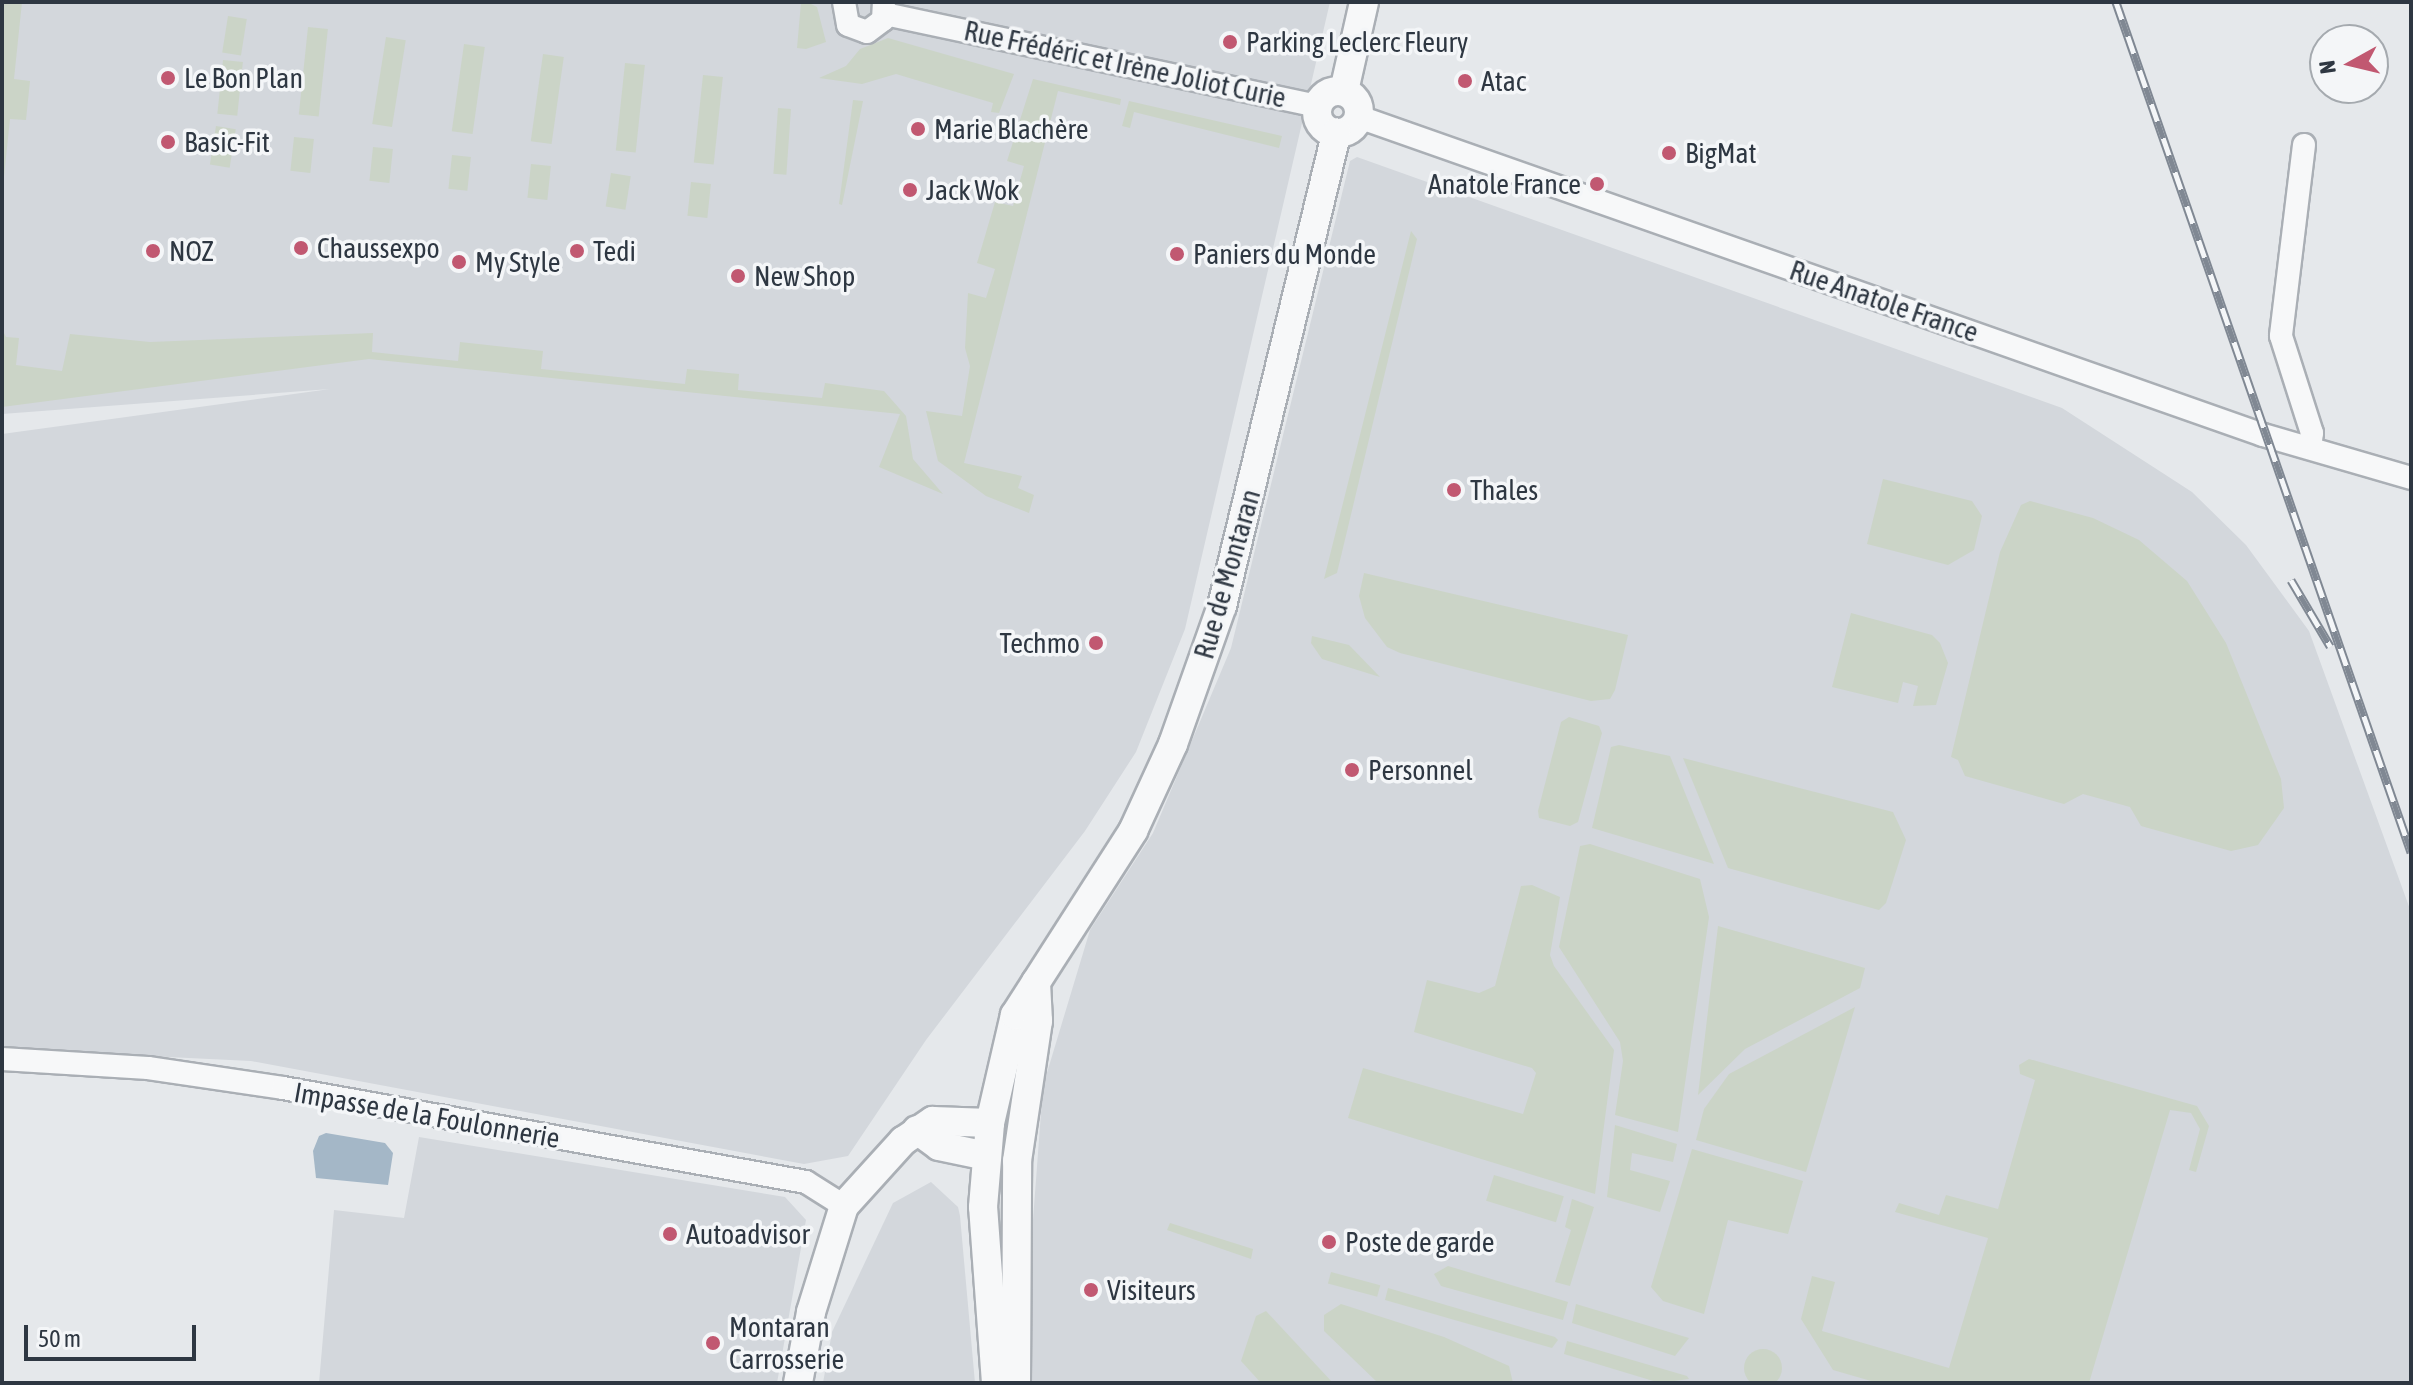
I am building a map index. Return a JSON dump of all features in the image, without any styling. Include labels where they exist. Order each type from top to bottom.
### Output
[{"type":"street","name":"Rue Frédéric et Irène Joliot Curie","points":[[844,2],[844,19],[860,32],[879,26],[884,8],[1317,106]]},
{"type":"street","points":[[1344,91],[1364,2]]},
{"type":"street","points":[[1344,91],[1358,104],[1359,117],[1353,128],[1336,133],[1318,121],[1317,106],[1324,95],[1344,91]]},
{"type":"street","name":"Rue Anatole France","points":[[1359,117],[2310,448],[2411,478]]},
{"type":"street","name":"Rue de Montaran","points":[[996,1383],[983,1207],[990,1123],[1015,1015],[1133,831],[1173,744],[1222,606],[1336,133]]},
{"type":"street","points":[[2304,145],[2281,336],[2312,433],[2310,448]]},
{"type":"street","points":[[1016,1383],[1015,1213],[1019,1128],[1038,1021],[1036,982]]},
{"type":"street","name":"Impasse de la Foulonnerie","points":[[2,1059],[148,1068],[283,1088],[806,1182],[844,1206]]},
{"type":"street","points":[[798,1383],[811,1312],[844,1206],[917,1130],[943,1118],[990,1123]]},
{"type":"street","points":[[917,1130],[939,1146],[987,1156]]},
{"type":"shaded area","points":[[2,2],[1330,2],[1185,629],[1136,752],[1085,831],[926,1040],[848,1156],[804,1164],[251,1061],[2,1049],[2,434],[330,389],[2,414]]},
{"type":"shaded area","points":[[2,2],[22,2],[14,79],[30,81],[26,120],[10,119],[2,196]]},
{"type":"shaded area","points":[[807,2],[817,7],[826,42],[806,49],[797,48],[801,3]]},
{"type":"shaded area","points":[[228,16],[247,19],[241,56],[222,53]]},
{"type":"shaded area","points":[[308,27],[328,29],[319,117],[299,115]]},
{"type":"shaded area","points":[[386,37],[406,40],[392,127],[372,124]]},
{"type":"shaded area","points":[[888,38],[1014,74],[999,113],[991,112],[993,103],[896,74],[862,84],[819,78],[846,66],[860,49]]},
{"type":"shaded area","points":[[464,44],[485,47],[473,134],[452,131]]},
{"type":"shaded area","points":[[543,54],[564,57],[552,144],[531,141]]},
{"type":"shaded area","points":[[223,60],[243,62],[237,116],[217,114]]},
{"type":"shaded area","points":[[625,63],[645,65],[636,153],[616,151]]},
{"type":"shaded area","points":[[703,75],[723,77],[714,165],[694,163]]},
{"type":"shaded area","points":[[1033,79],[1121,99],[1120,105],[1058,91],[964,463],[1022,476],[1018,488],[1034,495],[1029,513],[986,496],[938,461],[926,411],[962,416],[970,366],[965,348],[968,293],[986,298],[995,269],[977,263],[995,202],[1013,206],[1024,166],[1007,161]]},
{"type":"shaded area","points":[[853,100],[863,101],[842,205],[839,204]]},
{"type":"shaded area","points":[[1129,101],[1282,136],[1279,148],[1134,112],[1130,128],[1122,126]]},
{"type":"shaded area","points":[[778,108],[791,109],[786,175],[773,174]]},
{"type":"shaded area","points":[[216,126],[236,129],[230,168],[210,165]]},
{"type":"shaded area","points":[[294,137],[314,139],[310,173],[290,171]]},
{"type":"shaded area","points":[[373,147],[393,149],[389,183],[369,181]]},
{"type":"shaded area","points":[[452,155],[471,157],[467,191],[448,189]]},
{"type":"shaded area","points":[[1357,157],[2062,408],[2192,492],[2246,545],[2309,631],[2411,912],[2411,1383],[1030,1383],[1033,1220],[1043,1086],[1090,930],[1153,833],[1231,648],[1350,161]]},
{"type":"shaded area","points":[[531,164],[551,166],[547,200],[527,198]]},
{"type":"shaded area","points":[[611,173],[631,176],[625,210],[606,207]]},
{"type":"shaded area","points":[[691,182],[711,184],[707,218],[687,216]]},
{"type":"shaded area","points":[[1411,231],[1417,239],[1337,573],[1324,579]]},
{"type":"shaded area","points":[[2,329],[6,337],[19,338],[16,365],[62,371],[70,334],[150,342],[373,333],[372,352],[458,361],[460,342],[543,351],[541,369],[685,384],[687,369],[739,374],[738,390],[822,398],[825,383],[884,391],[906,416],[913,459],[943,494],[879,467],[900,414],[369,359],[2,407]]},
{"type":"shaded area","points":[[1883,479],[1972,501],[1982,516],[1974,550],[1948,565],[1867,544]]},
{"type":"shaded area","points":[[2030,501],[2093,518],[2139,540],[2187,581],[2226,643],[2281,779],[2284,808],[2258,845],[2231,851],[2141,826],[2130,807],[2083,794],[2064,804],[1965,776],[1958,760],[1951,757],[2000,552],[2021,505]]},
{"type":"shaded area","points":[[1364,573],[1628,635],[1615,690],[1610,699],[1591,701],[1400,653],[1387,647],[1365,618],[1359,596]]},
{"type":"shaded area","points":[[1851,613],[1932,635],[1940,643],[1948,663],[1936,705],[1913,706],[1918,686],[1903,682],[1898,703],[1832,687]]},
{"type":"shaded area","points":[[1312,636],[1349,645],[1380,677],[1322,659],[1311,643]]},
{"type":"shaded area","points":[[1569,717],[1599,726],[1602,733],[1578,822],[1570,826],[1539,818],[1538,811],[1561,722]]},
{"type":"shaded area","points":[[1619,745],[1670,756],[1714,864],[1592,828],[1611,747]]},
{"type":"shaded area","points":[[1683,758],[1893,812],[1906,840],[1886,903],[1879,910],[1728,868]]},
{"type":"shaded area","points":[[1590,844],[1700,879],[1709,917],[1678,1132],[1615,1115],[1623,1061],[1620,1042],[1559,947],[1580,846]]},
{"type":"shaded area","points":[[1532,885],[1560,897],[1550,955],[1554,966],[1614,1050],[1595,1194],[1348,1118],[1363,1068],[1523,1114],[1536,1073],[1532,1068],[1414,1032],[1427,980],[1479,993],[1495,986],[1521,886]]},
{"type":"shaded area","points":[[1718,926],[1865,968],[1860,988],[1745,1049],[1698,1095]]},
{"type":"shaded area","points":[[1855,1007],[1806,1172],[1696,1140],[1704,1109],[1729,1074]]},
{"type":"shaded area","points":[[2029,1059],[2197,1106],[2209,1126],[2196,1172],[2189,1170],[2200,1129],[2191,1113],[2170,1110],[2089,1383],[1878,1383],[1833,1370],[1801,1319],[1812,1276],[1835,1282],[1822,1331],[1949,1368],[1988,1238],[1895,1212],[1899,1203],[1939,1215],[1946,1195],[1998,1209],[2035,1080],[2020,1074],[2019,1065]]},
{"type":"shaded area","points":[[1615,1125],[1677,1144],[1673,1162],[1632,1153],[1630,1170],[1670,1181],[1660,1212],[1607,1197]]},
{"type":"shaded area","points":[[419,1137],[785,1197],[806,1220],[777,1383],[319,1383],[334,1210],[404,1218]]},
{"type":"shaded area","points":[[1692,1149],[1803,1181],[1788,1234],[1728,1220],[1704,1314],[1663,1301],[1651,1287]]},
{"type":"shaded area","points":[[1494,1175],[1564,1196],[1556,1222],[1486,1201]]},
{"type":"shaded area","points":[[931,1182],[958,1207],[960,1216],[975,1383],[823,1383],[832,1332],[893,1203]]},
{"type":"shaded area","points":[[1572,1199],[1594,1207],[1570,1286],[1555,1282],[1571,1230],[1565,1227]]},
{"type":"shaded area","points":[[1170,1223],[1253,1249],[1251,1259],[1167,1230]]},
{"type":"shaded area","points":[[1448,1266],[1568,1302],[1563,1320],[1441,1286],[1434,1274]]},
{"type":"shaded area","points":[[1331,1272],[1380,1285],[1377,1297],[1328,1284]]},
{"type":"shaded area","points":[[1388,1288],[1558,1340],[1552,1348],[1385,1300]]},
{"type":"shaded area","points":[[1341,1304],[1444,1337],[1509,1366],[1513,1383],[1378,1383],[1324,1331],[1324,1315]]},
{"type":"shaded area","points":[[1576,1304],[1689,1338],[1675,1356],[1572,1323]]},
{"type":"shaded area","points":[[1266,1311],[1333,1383],[1261,1383],[1241,1361],[1256,1316]]},
{"type":"shaded area","points":[[1567,1341],[1689,1379],[1660,1383],[1564,1354]]},
{"type":"shaded area","points":[[1763,1349],[1776,1355],[1782,1368],[1776,1381],[1763,1387],[1750,1381],[1744,1368],[1750,1355]]},
{"type":"water","points":[[326,1133],[385,1143],[393,1153],[388,1185],[316,1178],[313,1151],[319,1136]]},
{"type":"railway","points":[[2116,2],[2411,852]]},
{"type":"railway","points":[[2291,580],[2330,646]]},
{"type":"place","name":"Parking Leclerc Fleury","points":[[1230,42]]},
{"type":"place","name":"Le Bon Plan","points":[[168,78]]},
{"type":"place","name":"Atac","points":[[1465,81]]},
{"type":"place","name":"Marie Blachère","points":[[918,129]]},
{"type":"place","name":"Basic-Fit","points":[[168,142]]},
{"type":"place","name":"BigMat","points":[[1669,153]]},
{"type":"place","name":"Anatole France","points":[[1597,184]]},
{"type":"place","name":"Jack Wok","points":[[910,190]]},
{"type":"place","name":"Chaussexpo","points":[[301,248]]},
{"type":"place","name":"NOZ","points":[[153,251]]},
{"type":"place","name":"Tedi","points":[[577,251]]},
{"type":"place","name":"Paniers du Monde","points":[[1177,254]]},
{"type":"place","name":"My Style","points":[[459,262]]},
{"type":"place","name":"New Shop","points":[[738,276]]},
{"type":"place","name":"Thales","points":[[1454,490]]},
{"type":"place","name":"Techmo","points":[[1096,643]]},
{"type":"place","name":"Personnel","points":[[1352,770]]},
{"type":"place","name":"Autoadvisor","points":[[670,1234]]},
{"type":"place","name":"Poste de garde","points":[[1329,1242]]},
{"type":"place","name":"Visiteurs","points":[[1091,1290]]},
{"type":"place","name":"Montaran Carrosserie","points":[[713,1343]]}]
